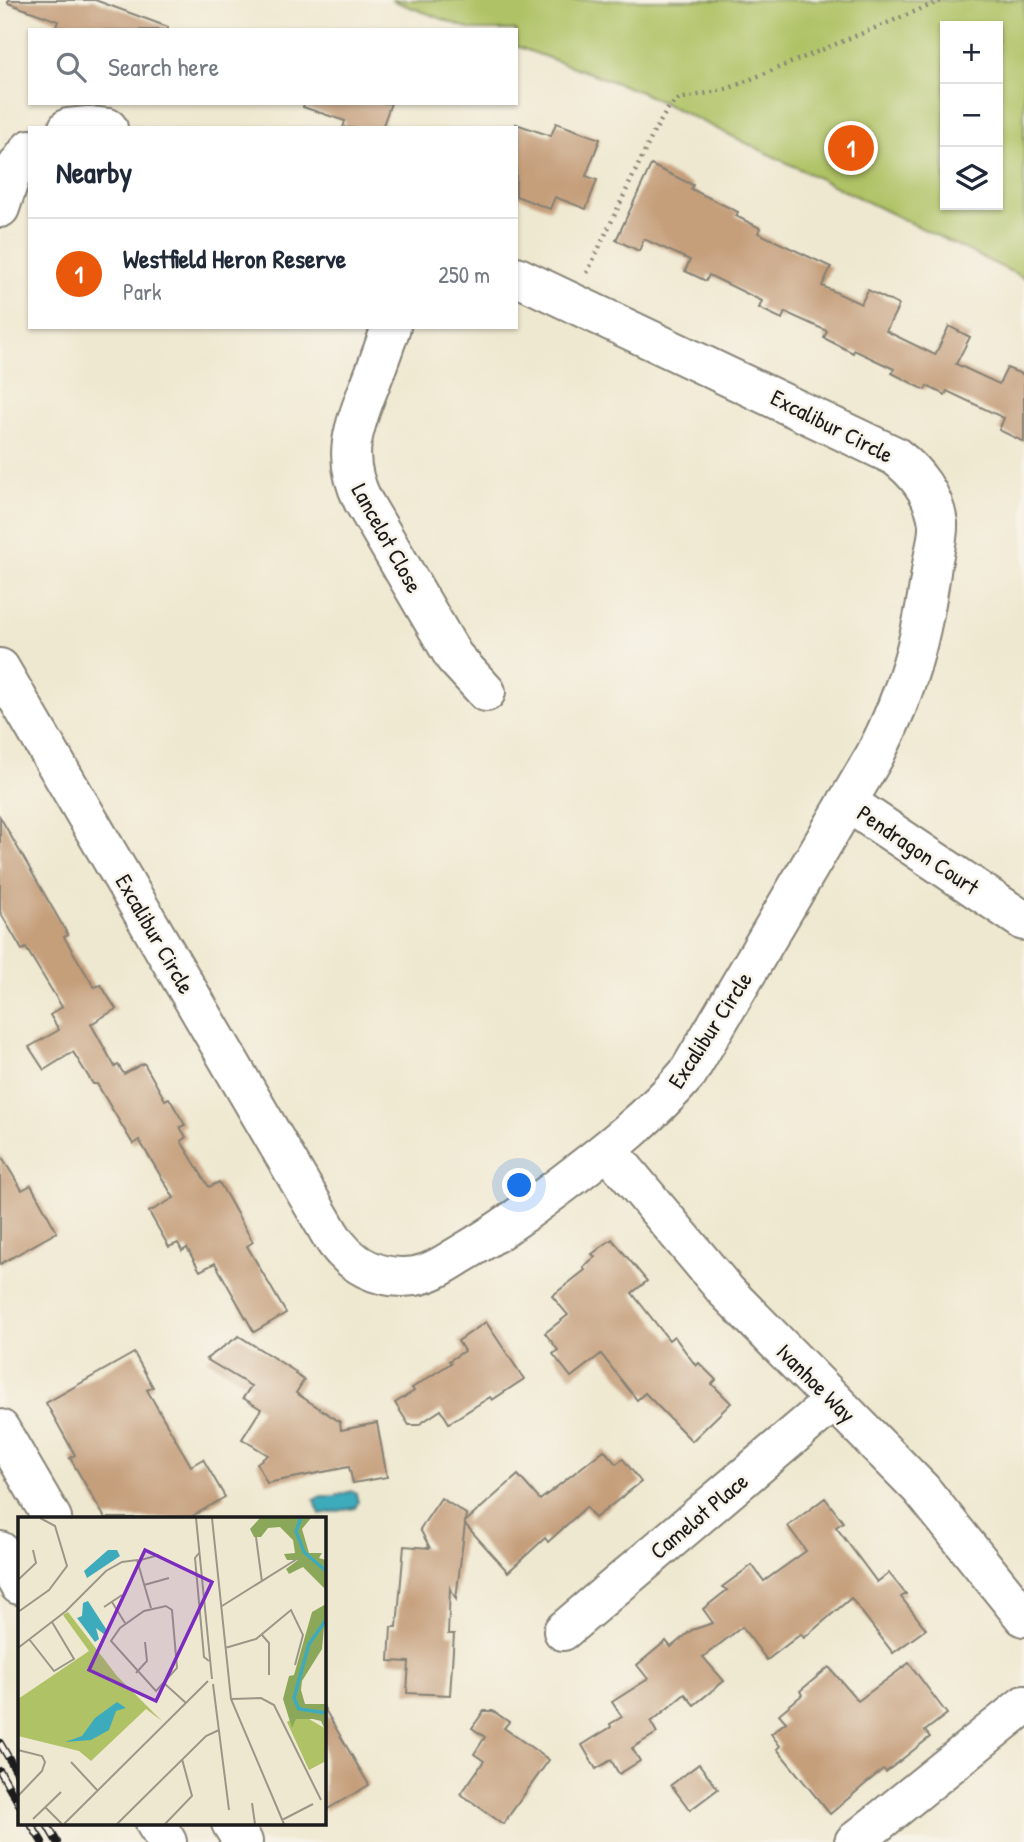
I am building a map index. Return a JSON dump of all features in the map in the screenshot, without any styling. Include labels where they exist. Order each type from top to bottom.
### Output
[{"type":"street","points":[[0,208],[11,175],[28,152]]},
{"type":"street","name":"Excalibur Circle","points":[[0,668],[330,1234],[345,1255],[373,1272],[393,1276],[416,1276],[436,1269],[510,1224],[608,1150],[650,1113],[688,1073],[894,718],[910,674],[925,619],[938,523],[921,481],[909,467],[878,446],[518,277]]},
{"type":"street","name":"Lancelot Close","points":[[390,329],[356,421],[350,450],[352,475],[362,501],[454,657],[486,692]]},
{"type":"street","name":"Pendragon Court","points":[[847,802],[1024,920]]},
{"type":"street","name":"Ivanhoe Way","points":[[608,1150],[726,1291],[921,1489],[1024,1617]]},
{"type":"street","name":"Camelot Place","points":[[563,1630],[834,1401]]},
{"type":"street","points":[[0,1429],[51,1517]]},
{"type":"street","points":[[0,1551],[18,1583]]},
{"type":"street","points":[[854,1842],[1024,1705]]},
{"type":"street","points":[[156,1825],[167,1842]]},
{"type":"street","points":[[232,1825],[243,1842]]},
{"type":"path","points":[[582,283],[654,132],[674,102],[733,87],[943,0]]},
{"type":"green space","points":[[391,0],[1024,0],[1024,278],[641,92],[518,47],[518,28],[467,28]]},
{"type":"water","points":[[351,1491],[356,1494],[358,1502],[355,1508],[320,1514],[314,1500],[321,1496],[335,1496]]},
{"type":"building","points":[[8,0],[95,0],[168,28],[56,28],[58,21],[8,3]]},
{"type":"building","points":[[390,105],[383,126],[344,126],[345,121],[303,107]]},
{"type":"building","points":[[556,123],[600,139],[586,176],[597,180],[586,209],[555,197],[550,209],[518,197],[516,124],[551,136]]},
{"type":"building","points":[[651,165],[693,185],[691,189],[738,212],[736,216],[760,228],[758,233],[831,267],[822,286],[861,304],[868,290],[899,305],[886,331],[935,355],[949,326],[970,337],[956,364],[999,384],[1007,368],[1024,375],[1024,442],[999,430],[1004,418],[947,391],[945,395],[927,386],[925,390],[892,373],[894,369],[824,338],[827,331],[785,312],[782,319],[759,308],[762,301],[709,275],[706,281],[685,271],[690,260],[644,239],[639,251],[616,240]]},
{"type":"building","points":[[0,817],[68,935],[64,937],[94,987],[101,985],[116,1009],[91,1024],[115,1067],[118,1065],[124,1074],[144,1063],[165,1100],[169,1098],[185,1125],[180,1127],[186,1137],[181,1141],[209,1187],[219,1182],[253,1242],[247,1246],[286,1313],[254,1332],[215,1263],[200,1271],[187,1248],[182,1251],[178,1243],[169,1247],[149,1212],[174,1198],[139,1140],[133,1144],[97,1084],[93,1084],[73,1052],[44,1070],[29,1047],[59,1030],[50,1015],[62,1007],[26,948],[22,950],[0,912]]},
{"type":"building","points":[[0,1154],[22,1190],[31,1185],[57,1232],[0,1264]]},
{"type":"building","points":[[612,1239],[647,1281],[632,1293],[669,1340],[674,1336],[696,1366],[699,1363],[716,1380],[712,1384],[731,1403],[692,1441],[645,1393],[637,1400],[601,1354],[571,1377],[553,1354],[558,1350],[545,1333],[568,1315],[552,1296],[585,1270],[583,1267],[595,1257],[592,1254]]},
{"type":"building","points":[[486,1322],[524,1379],[449,1423],[441,1410],[418,1425],[409,1425],[395,1403],[414,1391],[412,1388],[451,1363],[449,1361],[464,1351],[458,1341]]},
{"type":"building","points":[[239,1336],[296,1372],[295,1374],[304,1380],[296,1393],[340,1422],[341,1430],[377,1423],[387,1477],[353,1483],[349,1467],[267,1483],[257,1463],[268,1455],[242,1439],[261,1409],[243,1398],[251,1386],[206,1359]]},
{"type":"building","points":[[134,1353],[153,1387],[147,1390],[191,1466],[203,1459],[225,1497],[191,1517],[104,1517],[70,1458],[75,1455],[46,1403]]},
{"type":"building","points":[[604,1450],[616,1464],[623,1459],[641,1482],[595,1518],[586,1507],[548,1542],[545,1538],[508,1572],[465,1524],[456,1599],[450,1588],[448,1634],[454,1634],[450,1695],[407,1693],[409,1662],[389,1661],[391,1627],[397,1627],[404,1546],[430,1548],[420,1529],[441,1498],[466,1514],[465,1522],[518,1475],[540,1500]]},
{"type":"building","points":[[825,1498],[843,1522],[836,1527],[877,1582],[889,1573],[906,1594],[901,1597],[926,1629],[893,1653],[851,1598],[804,1638],[801,1634],[767,1660],[742,1627],[703,1657],[724,1681],[694,1705],[685,1694],[651,1722],[657,1733],[632,1748],[640,1761],[619,1774],[611,1760],[596,1769],[582,1745],[622,1717],[612,1702],[648,1679],[637,1665],[666,1641],[671,1647],[692,1630],[713,1623],[703,1609],[727,1590],[722,1587],[752,1565],[764,1581],[806,1551],[788,1526]]},
{"type":"building","points":[[909,1663],[947,1714],[925,1731],[930,1737],[886,1772],[883,1769],[830,1814],[777,1749],[780,1746],[771,1734],[786,1722],[779,1714],[802,1695],[800,1691],[829,1667],[858,1701]]},
{"type":"building","points":[[326,1711],[369,1785],[326,1810]]},
{"type":"building","points":[[484,1711],[493,1711],[509,1722],[504,1728],[549,1760],[503,1824],[461,1794],[484,1761],[474,1754],[485,1737],[472,1728]]},
{"type":"building","points":[[699,1764],[718,1789],[690,1810],[671,1785]]},
{"type":"railway","points":[[0,1743],[18,1774]]},
{"type":"railway","points":[[0,1771],[18,1802]]},
{"type":"railway","points":[[31,1825],[42,1842]]},
{"type":"railway","points":[[47,1825],[57,1842]]},
{"type":"place","name":"Westfield Heron Reserve","points":[[851,148]]}]
